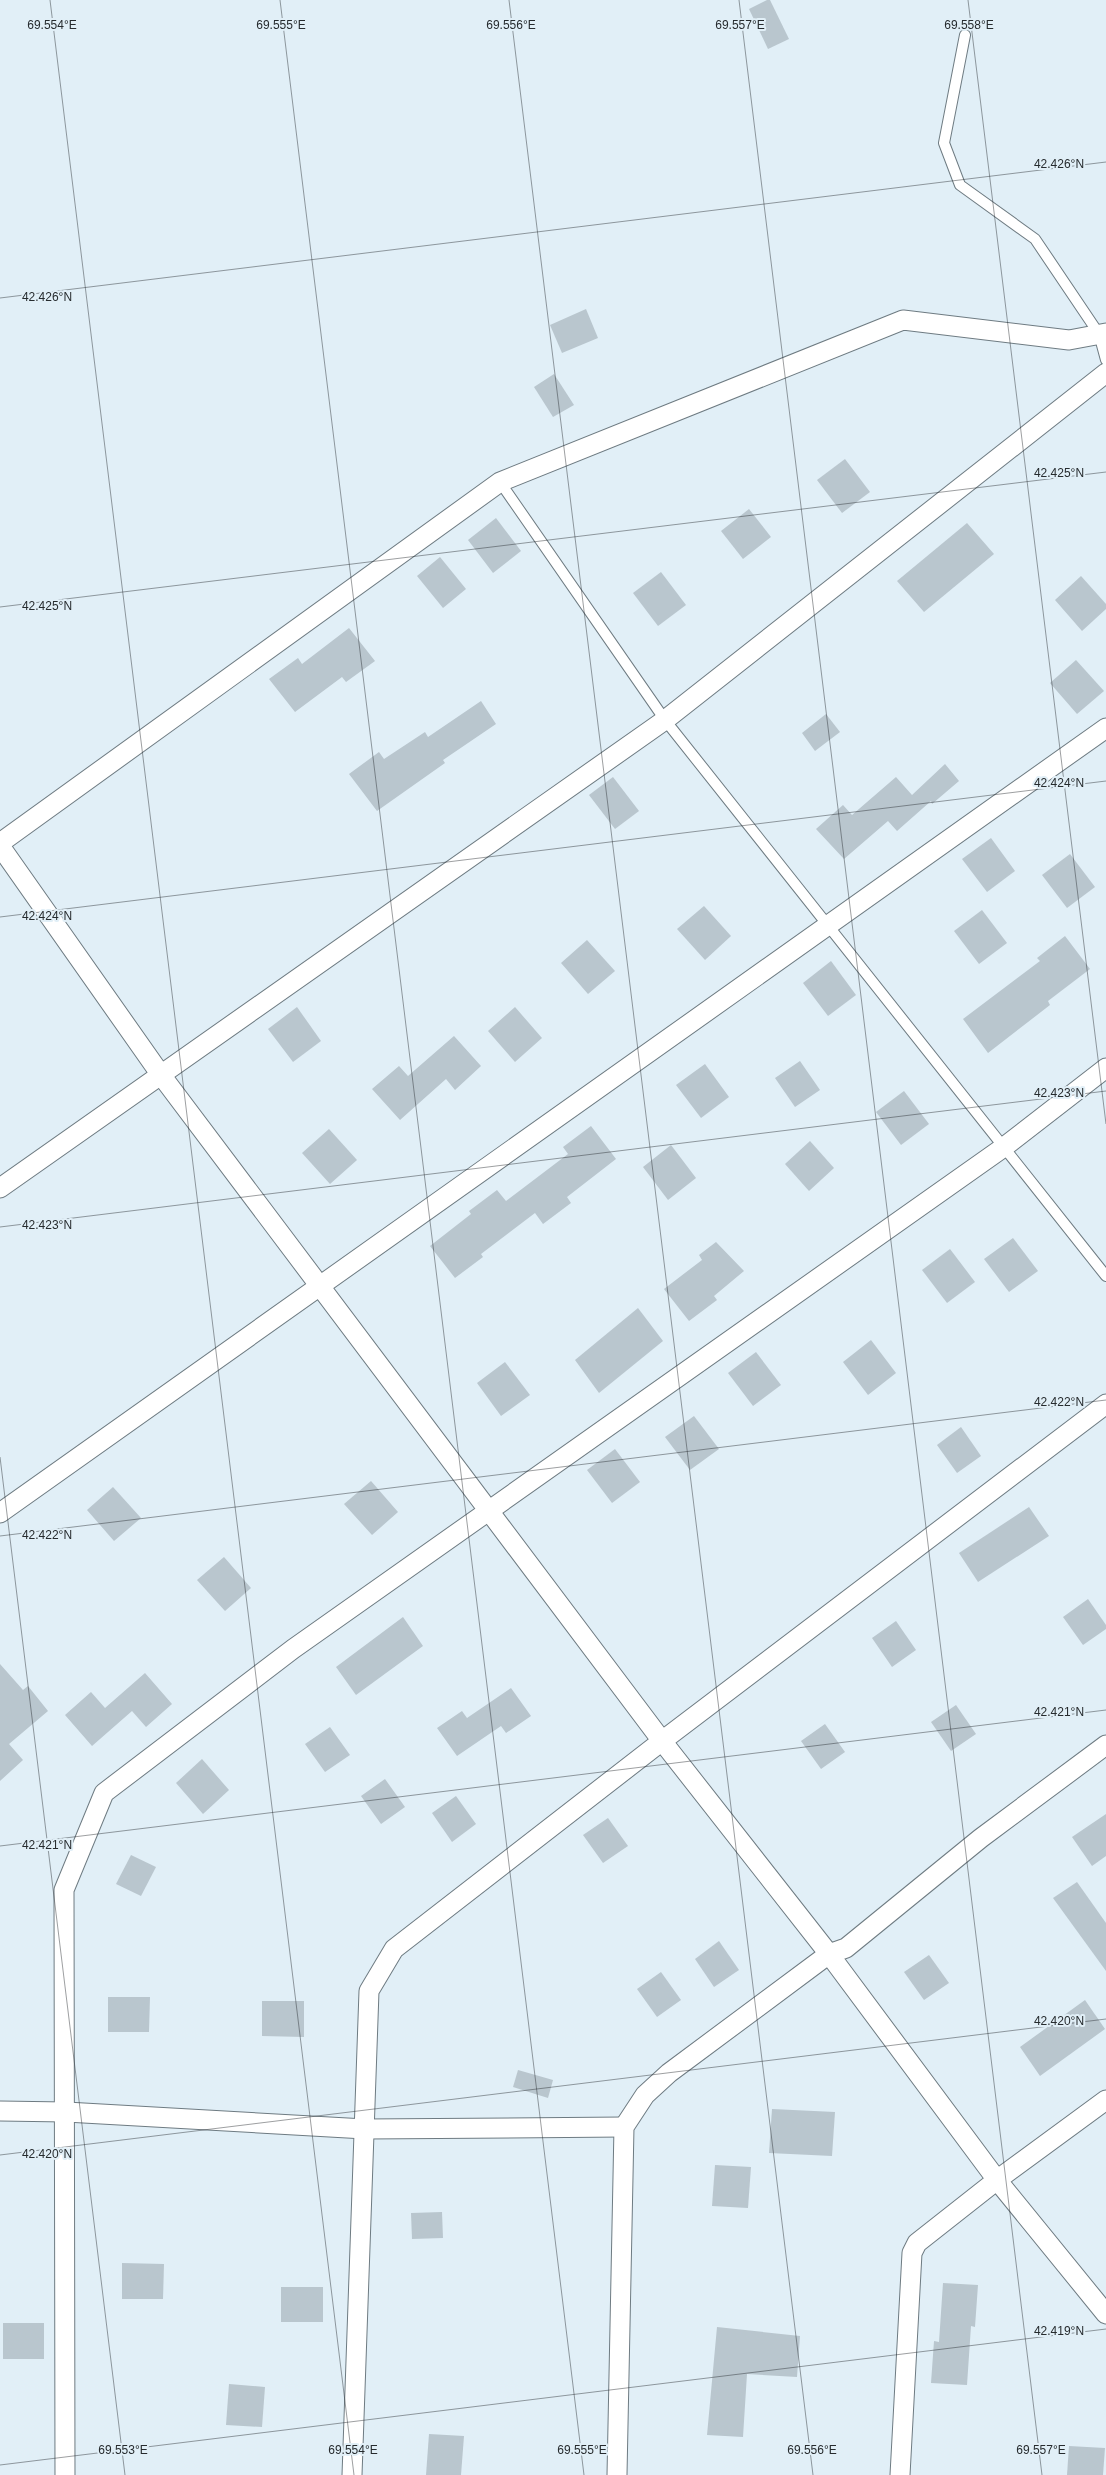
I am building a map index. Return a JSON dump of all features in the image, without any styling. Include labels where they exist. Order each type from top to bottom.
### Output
[{"type":"street","points":[[1102,333],[1069,340],[903,320],[500,482],[0,845],[161,1075],[662,1741],[829,1954],[998,2180],[1106,2314]]},
{"type":"street","points":[[0,1188],[665,720],[1106,373]]},
{"type":"street","points":[[0,1514],[1106,728]]},
{"type":"street","points":[[65,2475],[66,2112],[64,1890],[104,1793],[293,1649],[1004,1147],[1106,1068]]},
{"type":"street","points":[[352,2475],[370,1991],[394,1949],[662,1741],[1106,1404]]},
{"type":"street","points":[[617,2475],[624,2127],[645,2095],[669,2073],[829,1954],[846,1948],[981,1838],[1106,1745]]},
{"type":"street","points":[[900,2475],[912,2253],[917,2243],[1106,2100]]},
{"type":"street","points":[[0,2112],[66,2112],[365,2129],[624,2127]]},
{"type":"lane","points":[[965,35],[944,143],[960,185],[1035,239],[1102,333],[1106,360]]},
{"type":"lane","points":[[500,482],[665,720],[1106,1276]]},
{"type":"building","points":[[770,0],[789,39],[768,49],[749,9]]},
{"type":"building","points":[[586,309],[598,338],[562,353],[550,325]]},
{"type":"building","points":[[554,374],[574,405],[553,417],[534,387]]},
{"type":"building","points":[[845,459],[870,492],[842,513],[817,480]]},
{"type":"building","points":[[749,509],[771,537],[743,559],[721,531]]},
{"type":"building","points":[[496,518],[521,551],[493,573],[468,540]]},
{"type":"building","points":[[967,523],[994,554],[924,612],[897,581]]},
{"type":"building","points":[[440,557],[466,589],[443,608],[417,576]]},
{"type":"building","points":[[661,572],[686,605],[658,626],[633,593]]},
{"type":"building","points":[[1081,576],[1106,604],[1106,609],[1082,631],[1055,600]]},
{"type":"building","points":[[349,628],[375,661],[346,682],[342,677],[295,712],[269,679],[298,658],[302,664]]},
{"type":"building","points":[[1076,660],[1104,691],[1077,714],[1050,683]]},
{"type":"building","points":[[481,701],[496,724],[443,760],[445,763],[377,811],[349,774],[379,752],[384,759],[425,732],[428,737]]},
{"type":"building","points":[[826,714],[840,732],[815,751],[802,733]]},
{"type":"building","points":[[945,764],[959,781],[932,804],[931,801],[897,831],[888,821],[844,859],[816,829],[843,805],[852,815],[896,777],[912,795]]},
{"type":"building","points":[[613,777],[639,811],[615,829],[589,795]]},
{"type":"building","points":[[991,838],[1015,871],[987,892],[962,859]]},
{"type":"building","points":[[1070,854],[1095,887],[1067,908],[1042,875]]},
{"type":"building","points":[[704,906],[731,936],[705,960],[677,929]]},
{"type":"building","points":[[982,910],[1007,943],[979,964],[954,931]]},
{"type":"building","points":[[1065,936],[1090,969],[1048,1001],[1050,1005],[988,1053],[963,1019],[1040,961],[1037,958]]},
{"type":"building","points":[[587,940],[615,971],[588,994],[561,963]]},
{"type":"building","points":[[831,961],[856,995],[828,1016],[803,983]]},
{"type":"building","points":[[297,1007],[321,1041],[293,1062],[268,1029]]},
{"type":"building","points":[[515,1007],[542,1038],[515,1062],[488,1031]]},
{"type":"building","points":[[454,1036],[481,1066],[455,1090],[446,1079],[400,1120],[372,1089],[399,1066],[408,1076]]},
{"type":"building","points":[[800,1061],[820,1090],[795,1107],[775,1078]]},
{"type":"building","points":[[705,1064],[729,1097],[701,1118],[676,1085]]},
{"type":"building","points":[[904,1091],[929,1124],[901,1145],[876,1112]]},
{"type":"building","points":[[591,1126],[616,1159],[567,1197],[571,1203],[543,1224],[535,1213],[481,1254],[483,1257],[455,1278],[430,1246],[471,1214],[469,1211],[497,1190],[506,1201],[568,1154],[563,1147]]},
{"type":"building","points":[[329,1129],[357,1160],[330,1184],[302,1153]]},
{"type":"building","points":[[810,1141],[834,1168],[809,1191],[785,1164]]},
{"type":"building","points":[[671,1145],[696,1178],[668,1200],[643,1167]]},
{"type":"building","points":[[1013,1238],[1038,1271],[1009,1292],[984,1259]]},
{"type":"building","points":[[716,1242],[744,1271],[714,1296],[717,1300],[689,1321],[664,1289],[702,1260],[699,1255]]},
{"type":"building","points":[[950,1249],[975,1282],[947,1303],[922,1270]]},
{"type":"building","points":[[638,1308],[663,1341],[599,1393],[575,1360]]},
{"type":"building","points":[[871,1340],[896,1373],[868,1395],[843,1362]]},
{"type":"building","points":[[756,1352],[781,1385],[753,1406],[728,1373]]},
{"type":"building","points":[[505,1362],[530,1395],[501,1416],[477,1383]]},
{"type":"building","points":[[694,1416],[719,1449],[690,1470],[665,1437]]},
{"type":"building","points":[[961,1427],[981,1456],[957,1473],[937,1445]]},
{"type":"building","points":[[615,1449],[640,1482],[612,1503],[587,1470]]},
{"type":"building","points":[[371,1481],[398,1512],[372,1535],[344,1504]]},
{"type":"building","points":[[113,1487],[141,1518],[114,1541],[87,1510]]},
{"type":"building","points":[[1029,1507],[1049,1536],[978,1582],[959,1553]]},
{"type":"building","points":[[224,1557],[251,1588],[225,1611],[197,1580]]},
{"type":"building","points":[[1088,1599],[1106,1625],[1106,1629],[1083,1645],[1063,1617]]},
{"type":"building","points":[[403,1617],[423,1646],[356,1695],[336,1667]]},
{"type":"building","points":[[896,1621],[916,1650],[892,1667],[872,1638]]},
{"type":"building","points":[[0,1664],[23,1690],[28,1686],[48,1711],[9,1744],[23,1760],[0,1781]]},
{"type":"building","points":[[145,1673],[172,1704],[146,1727],[132,1711],[92,1746],[65,1715],[91,1692],[105,1708]]},
{"type":"building","points":[[511,1688],[531,1716],[506,1733],[501,1726],[457,1756],[437,1728],[462,1711],[467,1718]]},
{"type":"building","points":[[956,1705],[976,1734],[951,1751],[931,1722]]},
{"type":"building","points":[[825,1724],[845,1752],[821,1769],[801,1741]]},
{"type":"building","points":[[330,1727],[350,1755],[325,1772],[305,1744]]},
{"type":"building","points":[[202,1759],[229,1790],[203,1814],[176,1783]]},
{"type":"building","points":[[385,1779],[405,1807],[381,1824],[361,1796]]},
{"type":"building","points":[[456,1796],[476,1824],[452,1842],[432,1813]]},
{"type":"building","points":[[1106,1814],[1106,1856],[1092,1866],[1072,1837]]},
{"type":"building","points":[[608,1818],[628,1846],[603,1863],[583,1835]]},
{"type":"building","points":[[131,1855],[156,1867],[141,1896],[116,1884]]},
{"type":"building","points":[[1077,1882],[1106,1923],[1106,1971],[1053,1898]]},
{"type":"building","points":[[719,1941],[739,1970],[714,1987],[695,1959]]},
{"type":"building","points":[[929,1955],[949,1983],[924,2000],[904,1972]]},
{"type":"building","points":[[661,1972],[681,2000],[657,2017],[637,1989]]},
{"type":"building","points":[[108,1997],[150,1997],[149,2032],[108,2032]]},
{"type":"building","points":[[1085,2000],[1105,2029],[1040,2076],[1020,2047]]},
{"type":"building","points":[[262,2001],[304,2001],[304,2037],[262,2036]]},
{"type":"building","points":[[518,2070],[553,2080],[548,2098],[513,2087]]},
{"type":"building","points":[[772,2109],[835,2112],[832,2156],[769,2153]]},
{"type":"building","points":[[715,2165],[751,2167],[748,2208],[712,2206]]},
{"type":"building","points":[[442,2212],[443,2238],[412,2239],[411,2213]]},
{"type":"building","points":[[122,2263],[164,2264],[163,2299],[122,2299]]},
{"type":"building","points":[[943,2283],[978,2285],[975,2327],[971,2326],[967,2385],[931,2383],[934,2341],[939,2342]]},
{"type":"building","points":[[281,2287],[323,2287],[323,2322],[281,2322]]},
{"type":"building","points":[[3,2323],[44,2323],[44,2359],[3,2359]]},
{"type":"building","points":[[717,2327],[800,2336],[797,2377],[747,2374],[743,2437],[707,2435]]},
{"type":"building","points":[[229,2384],[265,2387],[262,2427],[226,2425]]},
{"type":"building","points":[[429,2434],[464,2436],[461,2475],[426,2475]]},
{"type":"building","points":[[1069,2446],[1105,2448],[1103,2475],[1067,2475]]}]
